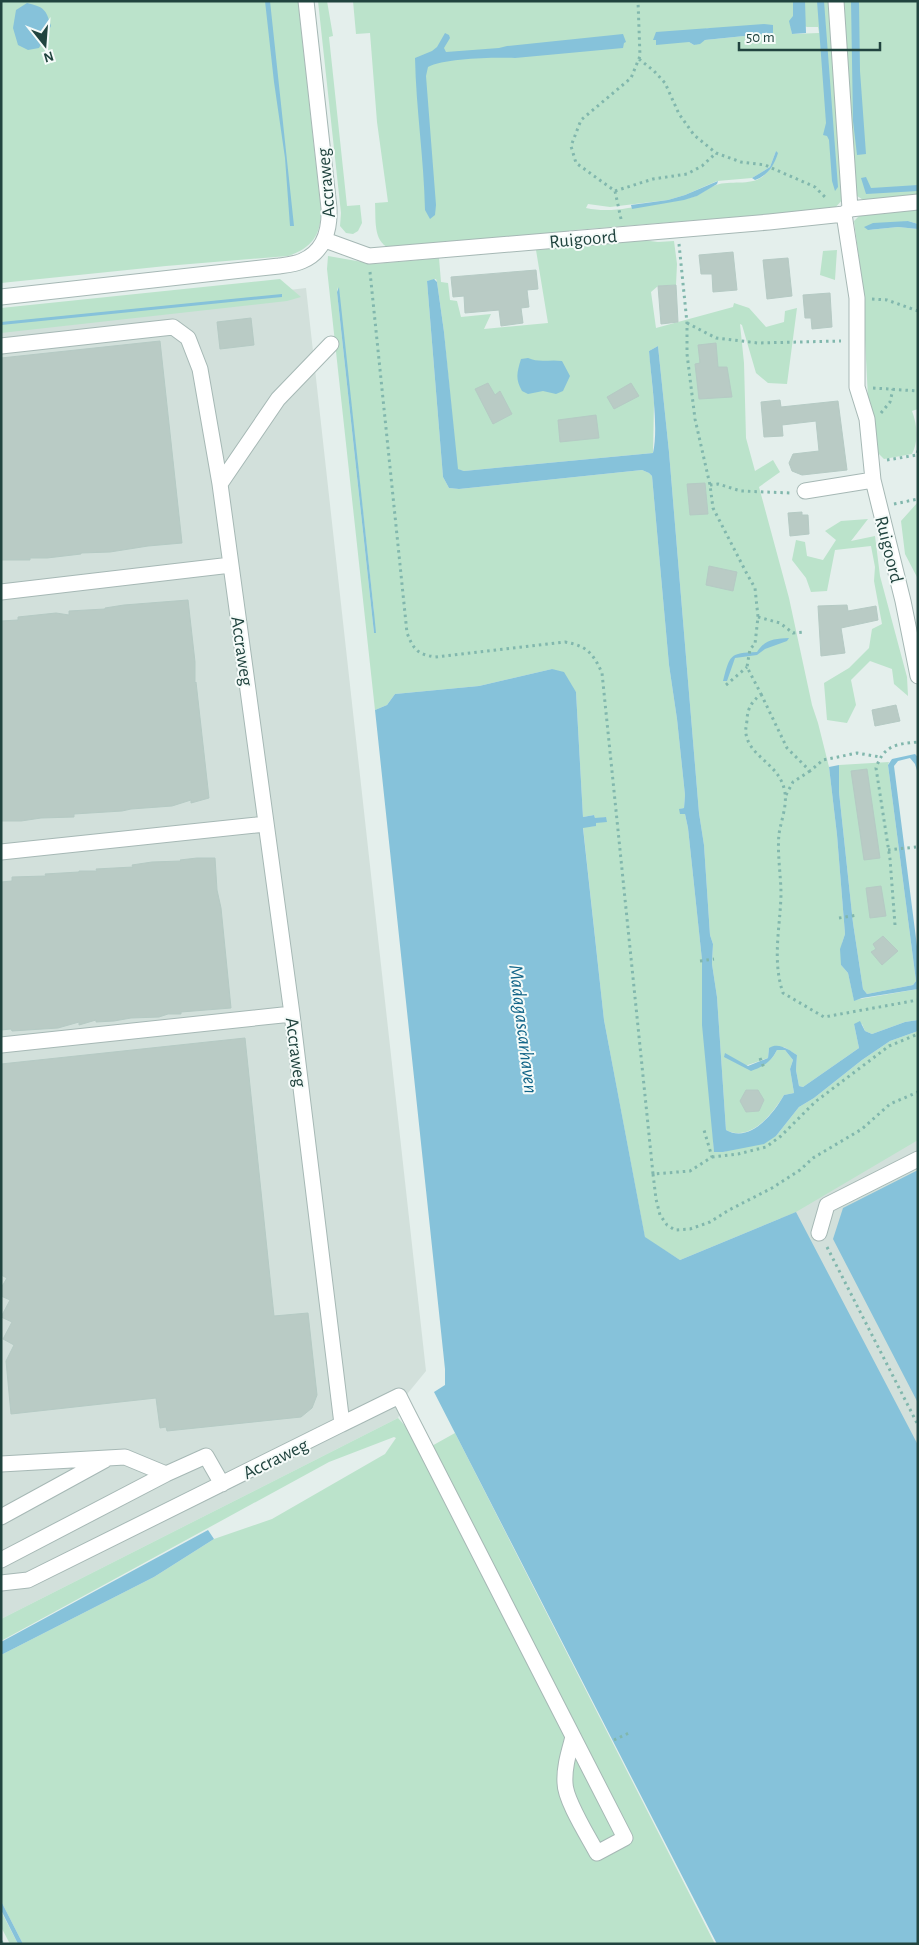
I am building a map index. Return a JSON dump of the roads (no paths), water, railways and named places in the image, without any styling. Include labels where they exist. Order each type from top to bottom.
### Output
[{"type":"street","name":"Accraweg","points":[[1,297],[279,266],[302,261],[314,253],[325,240],[330,221],[306,1]]},
{"type":"street","points":[[836,1],[843,213]]},
{"type":"street","name":"Ruigoord","points":[[325,240],[369,256],[679,230],[843,213],[918,202]]},
{"type":"street","name":"Ruigoord","points":[[843,213],[857,298],[857,387],[867,419],[873,480],[918,676]]},
{"type":"street","name":"Accraweg","points":[[1,346],[173,327],[188,338],[200,369],[220,484],[292,1014],[342,1424],[28,1580],[1,1583]]},
{"type":"street","points":[[220,484],[278,399],[331,344]]},
{"type":"street","points":[[806,491],[873,480]]},
{"type":"street","points":[[1,592],[231,565]]},
{"type":"street","points":[[1,852],[266,824]]},
{"type":"street","points":[[1,1045],[292,1014]]},
{"type":"street","points":[[820,1233],[827,1205],[918,1159]]},
{"type":"street","points":[[342,1424],[399,1396],[625,1838],[597,1853],[567,1795],[564,1784],[573,1737]]},
{"type":"street","points":[[1,1560],[166,1474],[206,1456],[222,1484]]},
{"type":"street","points":[[1,1464],[125,1457],[166,1474]]},
{"type":"street","points":[[1,1517],[109,1458]]},
{"type":"water","points":[[265,1],[270,1],[294,226],[290,226],[285,158]]},
{"type":"water","points":[[793,1],[805,1],[806,33],[792,34],[789,21],[793,16]]},
{"type":"water","points":[[817,1],[824,1],[838,187],[835,191],[832,181],[829,140],[827,136],[823,135],[826,123]]},
{"type":"water","points":[[851,1],[859,1],[860,71],[866,154],[857,155],[853,121]]},
{"type":"water","points":[[27,3],[44,10],[51,26],[39,48],[28,50],[18,45],[13,28],[16,10]]},
{"type":"water","points":[[764,24],[773,25],[773,33],[705,40],[700,44],[694,45],[689,42],[656,45],[656,40],[653,40],[656,32]]},
{"type":"water","points":[[445,33],[450,38],[444,48],[446,52],[623,34],[626,42],[623,48],[515,58],[458,60],[428,67],[426,76],[436,205],[435,215],[430,219],[425,210],[415,58],[437,47]]},
{"type":"water","points":[[776,151],[778,153],[770,170],[760,178],[755,180],[752,178],[770,167]]},
{"type":"water","points":[[866,177],[871,188],[918,185],[918,191],[866,194],[861,178]]},
{"type":"water","points":[[718,181],[717,184],[697,196],[632,209],[631,205],[668,200]]},
{"type":"water","points":[[908,221],[918,224],[918,229],[898,227],[868,230],[864,227],[873,223]]},
{"type":"water","points":[[434,279],[437,282],[444,332],[458,469],[464,471],[653,453],[655,417],[649,351],[658,346],[669,452],[699,813],[704,845],[710,935],[713,944],[712,964],[717,997],[726,1130],[744,1133],[752,1130],[768,1118],[784,1095],[794,1093],[790,1069],[793,1060],[785,1050],[777,1050],[767,1063],[751,1071],[724,1057],[725,1053],[748,1066],[768,1058],[769,1048],[773,1046],[784,1047],[797,1055],[796,1070],[799,1086],[803,1087],[859,1048],[854,1024],[860,1021],[865,1031],[872,1034],[905,1022],[918,1020],[918,1031],[890,1041],[862,1060],[814,1098],[799,1107],[776,1136],[764,1144],[714,1152],[702,1025],[702,960],[688,828],[685,814],[680,814],[679,809],[684,808],[685,795],[669,665],[652,476],[642,470],[459,489],[449,488],[443,477],[427,281]]},
{"type":"water","points":[[339,287],[376,633],[374,633],[337,292]]},
{"type":"water","points":[[282,294],[282,297],[1,325],[1,322]]},
{"type":"water","points":[[521,359],[562,361],[570,376],[563,391],[556,394],[543,391],[528,394],[522,391],[518,383],[518,372]]},
{"type":"water","points":[[789,638],[787,641],[765,649],[757,655],[735,658],[727,681],[723,681],[727,666],[732,657],[741,653],[757,652],[763,644],[771,640]]},
{"type":"water","name":"Madagascarhaven","points":[[552,669],[564,672],[576,692],[583,817],[594,815],[595,818],[606,817],[607,822],[596,823],[596,826],[583,828],[604,1020],[645,1237],[680,1260],[796,1212],[918,1445],[918,1944],[717,1944],[434,1392],[445,1385],[445,1369],[375,710],[387,705],[395,694],[479,686]]},
{"type":"water","points":[[915,754],[918,757],[918,774],[915,764],[910,758],[898,761],[894,766],[918,954],[918,989],[854,1001],[848,973],[841,965],[840,949],[845,934],[829,767],[839,765],[839,792],[853,923],[863,989],[867,994],[913,985],[916,981],[888,765],[892,759]]},
{"type":"water","points":[[918,1170],[918,1403],[833,1239],[843,1208]]},
{"type":"water","points":[[208,1530],[214,1539],[154,1577],[1,1655],[1,1642]]},
{"type":"water","points":[[1,1901],[23,1944],[18,1944],[1,1910]]}]
